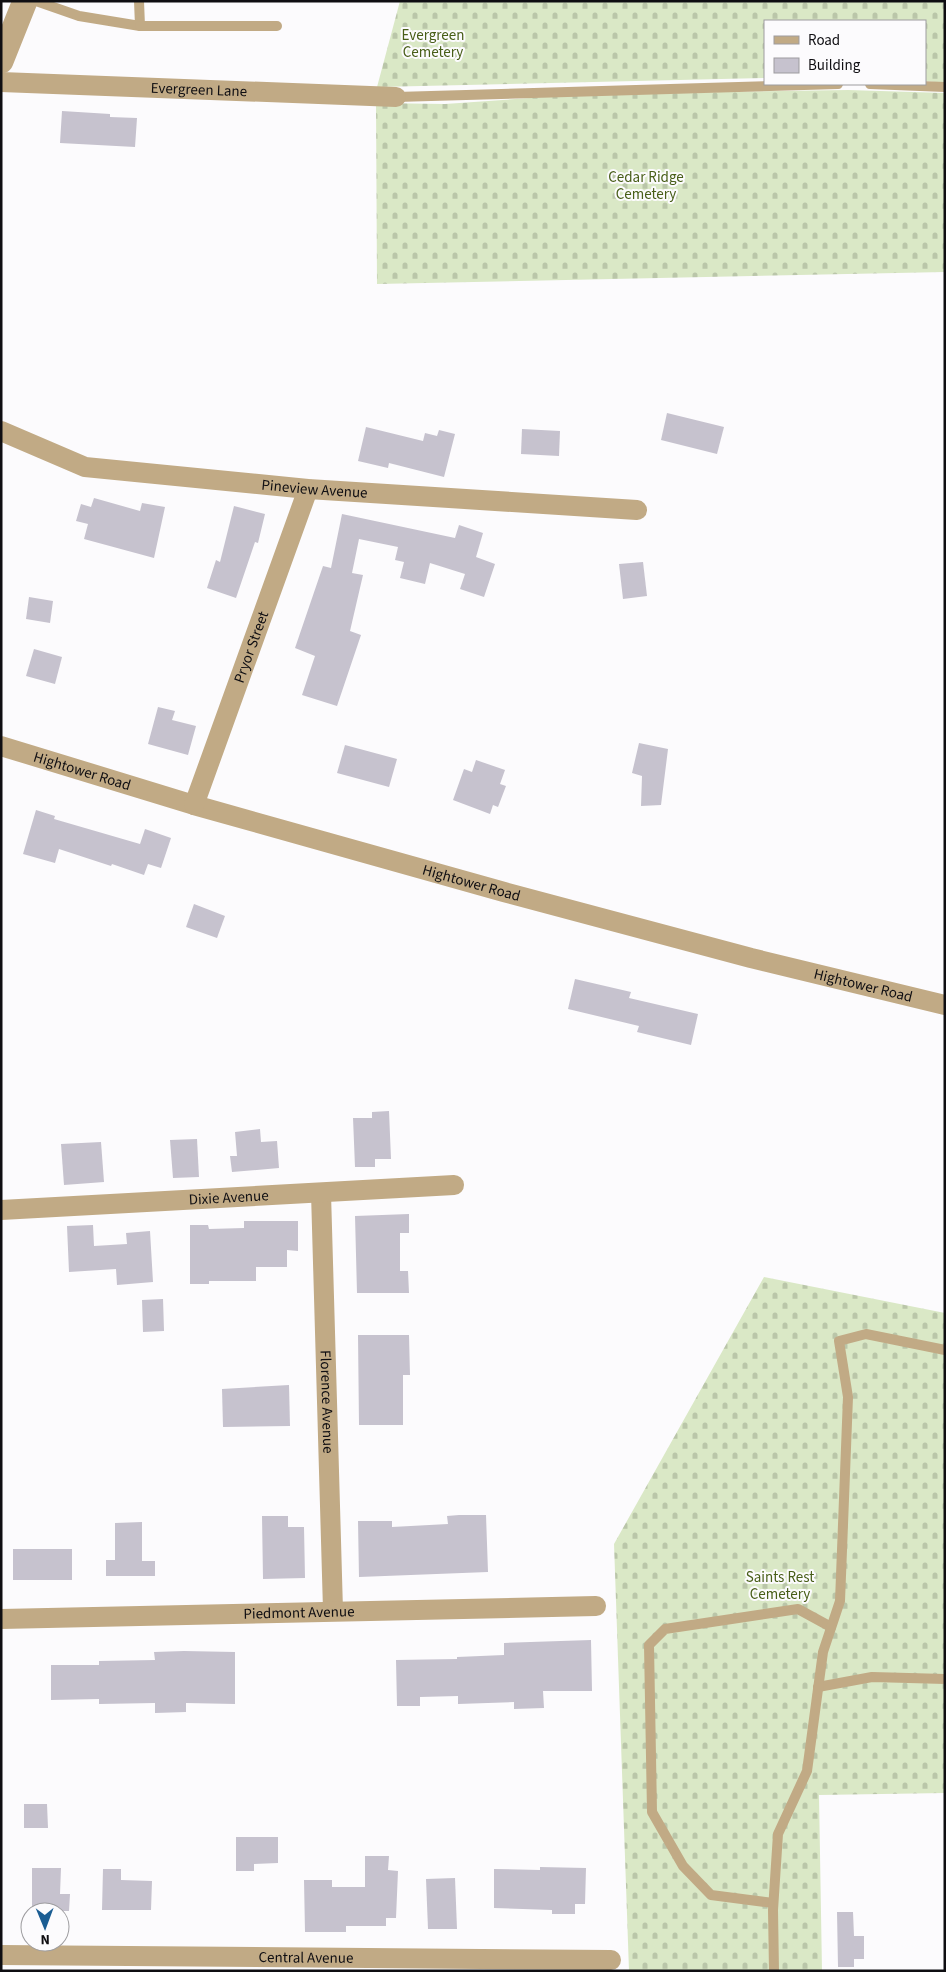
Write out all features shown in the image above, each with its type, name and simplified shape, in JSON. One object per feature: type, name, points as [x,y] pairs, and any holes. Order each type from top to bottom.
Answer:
[{"type":"street","points":[[1,61],[25,1]]},
{"type":"street","name":"Evergreen Lane","points":[[1,82],[396,98]]},
{"type":"street","name":"Pineview Avenue","points":[[1,431],[85,467],[308,489],[637,510]]},
{"type":"street","name":"Pryor Street","points":[[194,805],[308,489]]},
{"type":"street","name":"Hightower Road","points":[[1,746],[194,805],[513,895],[751,958],[945,1005]]},
{"type":"street","name":"Dixie Avenue","points":[[1,1210],[454,1185]]},
{"type":"street","name":"Florence Avenue","points":[[321,1193],[333,1610]]},
{"type":"street","name":"Piedmont Avenue","points":[[1,1619],[333,1610],[596,1606]]},
{"type":"street","name":"Central Avenue","points":[[1,1955],[611,1960]]},
{"type":"lane","points":[[36,1],[79,16],[140,26],[277,26]]},
{"type":"lane","points":[[139,1],[140,26]]},
{"type":"lane","points":[[396,98],[806,85]]},
{"type":"lane","points":[[908,85],[945,86]]},
{"type":"lane","points":[[774,1971],[773,1903],[778,1834],[807,1771],[823,1652],[840,1600],[848,1397],[838,1341],[866,1334],[945,1350]]},
{"type":"lane","points":[[773,1903],[711,1895],[684,1866],[652,1812],[649,1646],[665,1629],[798,1609],[831,1627]]},
{"type":"lane","points":[[818,1687],[872,1677],[945,1679]]},
{"type":"green space","name":"Evergreen Cemetery","points":[[400,1],[945,1],[945,83],[926,81],[926,20],[764,20],[764,78],[377,87]]},
{"type":"green space","name":"Cedar Ridge Cemetery","points":[[848,90],[945,93],[945,272],[377,284],[376,103],[445,104],[586,94]]},
{"type":"green space","name":"Saints Rest Cemetery","points":[[764,1277],[945,1313],[945,1793],[819,1795],[822,1971],[629,1971],[614,1544]]},
{"type":"building","points":[[62,111],[110,114],[110,117],[137,118],[135,147],[60,143]]},
{"type":"building","points":[[667,413],[724,427],[717,454],[661,440]]},
{"type":"building","points":[[366,427],[423,441],[425,433],[437,436],[439,430],[455,434],[444,477],[389,463],[388,468],[358,461]]},
{"type":"building","points":[[522,429],[560,431],[559,456],[521,454]]},
{"type":"building","points":[[94,498],[140,511],[142,503],[165,507],[154,558],[84,539],[88,524],[76,521],[81,504],[91,507]]},
{"type":"building","points":[[234,506],[265,514],[258,543],[255,542],[236,598],[207,588],[216,560],[220,562]]},
{"type":"building","points":[[342,514],[455,538],[459,525],[483,533],[476,557],[495,564],[484,597],[460,589],[465,574],[430,563],[425,584],[400,578],[404,562],[395,560],[398,547],[359,539],[352,573],[363,575],[350,631],[361,635],[337,706],[302,695],[315,656],[295,648],[323,566],[331,568]]},
{"type":"building","points":[[643,562],[647,596],[623,599],[619,564]]},
{"type":"building","points":[[29,597],[53,601],[50,623],[26,619]]},
{"type":"building","points":[[34,649],[62,657],[55,684],[26,676]]},
{"type":"building","points":[[158,707],[175,711],[172,720],[196,726],[188,755],[148,744]]},
{"type":"building","points":[[639,743],[668,749],[661,805],[641,806],[642,776],[632,773]]},
{"type":"building","points":[[345,745],[397,759],[389,787],[337,773]]},
{"type":"building","points":[[476,760],[505,770],[500,784],[506,786],[498,807],[493,805],[490,814],[453,800],[464,769],[472,772]]},
{"type":"building","points":[[36,810],[55,816],[54,819],[140,844],[145,829],[171,838],[161,868],[148,864],[144,875],[59,849],[55,863],[23,854]]},
{"type":"building","points":[[194,904],[225,916],[217,938],[186,927]]},
{"type":"building","points":[[575,979],[631,992],[629,998],[698,1014],[691,1045],[637,1032],[639,1026],[568,1009]]},
{"type":"building","points":[[389,1111],[391,1159],[375,1159],[375,1167],[355,1167],[353,1118],[372,1118],[372,1112]]},
{"type":"building","points":[[260,1129],[261,1142],[277,1141],[279,1168],[232,1172],[230,1156],[237,1156],[235,1132]]},
{"type":"building","points":[[197,1139],[199,1177],[173,1178],[170,1140]]},
{"type":"building","points":[[101,1142],[104,1182],[64,1185],[61,1144]]},
{"type":"building","points":[[409,1214],[409,1233],[400,1233],[400,1271],[408,1271],[409,1293],[357,1293],[355,1216]]},
{"type":"building","points":[[244,1221],[298,1221],[298,1251],[287,1250],[287,1267],[256,1267],[256,1281],[209,1281],[209,1284],[190,1284],[190,1225],[208,1225],[209,1229],[244,1228]]},
{"type":"building","points":[[93,1225],[94,1246],[127,1244],[126,1233],[150,1231],[153,1282],[117,1285],[116,1269],[69,1272],[67,1226]]},
{"type":"building","points":[[163,1299],[164,1331],[143,1332],[142,1300]]},
{"type":"building","points":[[358,1335],[409,1335],[410,1375],[403,1375],[403,1425],[359,1425]]},
{"type":"building","points":[[289,1385],[290,1426],[223,1427],[222,1389]]},
{"type":"building","points":[[486,1515],[488,1572],[359,1577],[358,1521],[392,1521],[392,1527],[448,1524],[447,1516]]},
{"type":"building","points":[[262,1516],[288,1516],[288,1527],[304,1527],[305,1578],[263,1579]]},
{"type":"building","points":[[142,1522],[142,1561],[155,1561],[155,1576],[106,1576],[106,1560],[115,1560],[115,1523]]},
{"type":"building","points":[[13,1549],[72,1549],[72,1580],[13,1580]]},
{"type":"building","points":[[591,1640],[592,1691],[543,1691],[544,1708],[514,1709],[514,1702],[458,1704],[458,1696],[420,1697],[420,1706],[397,1706],[396,1660],[457,1659],[457,1657],[504,1655],[504,1643]]},
{"type":"building","points":[[154,1652],[235,1652],[235,1704],[186,1703],[186,1712],[155,1713],[155,1703],[99,1704],[99,1699],[51,1700],[51,1665],[99,1665],[99,1661],[155,1660]]},
{"type":"building","points":[[24,1804],[47,1804],[48,1828],[24,1828]]},
{"type":"building","points":[[236,1837],[278,1837],[278,1863],[254,1864],[254,1871],[236,1871]]},
{"type":"building","points":[[365,1856],[389,1856],[388,1870],[398,1871],[396,1918],[386,1918],[386,1926],[346,1926],[346,1932],[305,1932],[304,1880],[332,1880],[332,1887],[365,1887]]},
{"type":"building","points":[[540,1867],[586,1868],[585,1904],[575,1904],[575,1914],[552,1914],[552,1910],[494,1908],[494,1869],[540,1870]]},
{"type":"building","points":[[32,1868],[61,1868],[60,1894],[70,1894],[70,1902],[32,1902]]},
{"type":"building","points":[[103,1869],[121,1869],[121,1880],[152,1881],[151,1910],[102,1910]]},
{"type":"building","points":[[455,1878],[457,1929],[428,1929],[426,1879]]},
{"type":"building","points":[[837,1912],[853,1912],[854,1936],[864,1936],[864,1959],[854,1959],[854,1967],[838,1967]]}]
